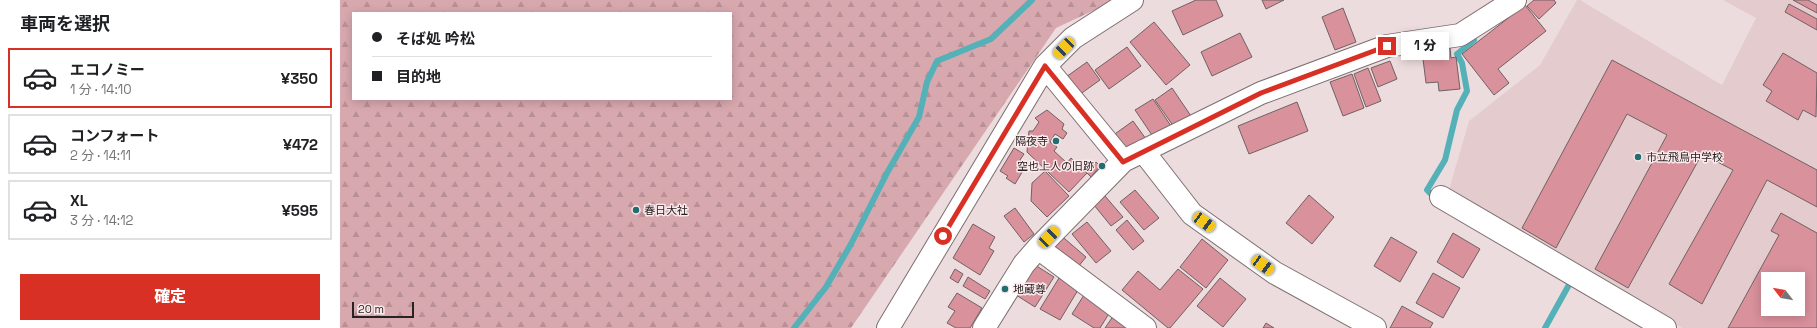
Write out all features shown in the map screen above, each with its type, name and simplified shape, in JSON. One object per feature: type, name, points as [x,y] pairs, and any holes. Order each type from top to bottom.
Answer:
[{"type":"street","points":[[888,328],[1045,66],[1073,38],[1132,0]]},
{"type":"street","points":[[992,325],[1024,264],[1123,162],[1261,93],[1387,46],[1460,35],[1515,0]]},
{"type":"street","points":[[1045,66],[1123,162]]},
{"type":"street","points":[[1144,151],[1192,214],[1275,274],[1375,328]]},
{"type":"street","points":[[1441,197],[1665,328]]},
{"type":"street","points":[[1038,248],[1145,328]]},
{"type":"shaded area","name":"市立飛鳥中学校","points":[[1577,0],[1580,0],[1722,85],[1756,18],[1723,0],[1817,0],[1817,328],[1682,328],[1448,193],[1469,121],[1540,65]]},
{"type":"green space","name":"春日大社","points":[[340,0],[1116,0],[1056,28],[851,328],[340,328]]},
{"type":"building","points":[[1196,0],[1216,0],[1223,16],[1183,35],[1172,11]]},
{"type":"building","points":[[1262,0],[1284,0],[1266,9]]},
{"type":"building","points":[[1534,0],[1554,0],[1556,3],[1539,19],[1527,6]]},
{"type":"building","points":[[1793,0],[1808,0],[1817,5],[1817,13]]},
{"type":"building","points":[[1789,4],[1817,19],[1817,30],[1785,12]]},
{"type":"building","points":[[1525,5],[1546,31],[1498,69],[1509,83],[1494,95],[1462,54]]},
{"type":"building","points":[[1343,8],[1356,42],[1335,50],[1322,17]]},
{"type":"building","points":[[1154,22],[1190,65],[1166,85],[1130,42]]},
{"type":"building","points":[[1240,33],[1252,57],[1212,76],[1201,52]]},
{"type":"building","points":[[1127,47],[1141,66],[1109,89],[1095,70]]},
{"type":"building","points":[[1450,48],[1451,58],[1456,57],[1460,89],[1439,91],[1438,82],[1426,83],[1422,51]]},
{"type":"building","points":[[1783,53],[1817,73],[1816,117],[1803,110],[1798,120],[1766,101],[1772,91],[1763,85]]},
{"type":"building","points":[[1612,60],[1817,170],[1817,207],[1767,180],[1702,304],[1669,284],[1733,170],[1702,154],[1628,288],[1595,269],[1667,135],[1627,114],[1556,248],[1522,228]]},
{"type":"building","points":[[1390,61],[1397,79],[1378,87],[1371,68]]},
{"type":"building","points":[[1087,62],[1100,80],[1079,95],[1066,77]]},
{"type":"building","points":[[1368,68],[1381,101],[1366,107],[1354,74]]},
{"type":"building","points":[[1352,74],[1364,108],[1343,116],[1330,82]]},
{"type":"building","points":[[1172,88],[1191,116],[1174,127],[1155,100]]},
{"type":"building","points":[[1153,99],[1171,126],[1154,138],[1135,110]]},
{"type":"building","points":[[1297,102],[1308,131],[1249,154],[1238,126]]},
{"type":"building","points":[[1047,110],[1064,124],[1062,129],[1067,133],[1063,139],[1055,134],[1050,142],[1057,147],[1054,151],[1067,163],[1071,158],[1087,173],[1069,192],[1027,152],[1029,131],[1033,131],[1039,122],[1035,118]]},
{"type":"building","points":[[1133,121],[1146,139],[1125,154],[1112,136]]},
{"type":"building","points":[[1014,148],[1024,154],[1020,160],[1027,164],[1015,184],[1006,178],[1008,176],[1000,171]]},
{"type":"building","points":[[1096,162],[1100,166],[1091,177],[1086,172]]},
{"type":"building","points":[[1045,171],[1069,196],[1047,217],[1031,201],[1032,183]]},
{"type":"building","points":[[1135,190],[1159,218],[1144,230],[1120,202]]},
{"type":"building","points":[[1309,195],[1334,217],[1312,244],[1286,223]]},
{"type":"building","points":[[1105,196],[1123,217],[1111,226],[1094,205]]},
{"type":"building","points":[[1015,208],[1034,234],[1024,242],[1004,216]]},
{"type":"building","points":[[1781,213],[1817,233],[1817,328],[1728,328],[1779,235],[1771,231]]},
{"type":"building","points":[[1127,220],[1144,241],[1133,250],[1116,230]]},
{"type":"building","points":[[1087,222],[1111,251],[1096,263],[1072,234]]},
{"type":"building","points":[[973,224],[995,237],[989,248],[994,251],[980,275],[953,258]]},
{"type":"building","points":[[1058,233],[1086,257],[1074,272],[1045,248]]},
{"type":"building","points":[[1453,233],[1480,249],[1463,278],[1437,262]]},
{"type":"building","points":[[1391,237],[1417,252],[1400,282],[1374,266]]},
{"type":"building","points":[[1202,239],[1228,260],[1206,288],[1180,267]]},
{"type":"building","points":[[1035,265],[1054,277],[1035,307],[1016,295]]},
{"type":"building","points":[[955,269],[963,274],[958,283],[950,278]]},
{"type":"building","points":[[1178,269],[1203,289],[1170,328],[1168,328],[1122,290],[1138,271],[1160,290]]},
{"type":"building","points":[[1433,273],[1460,288],[1443,318],[1416,303]]},
{"type":"building","points":[[968,277],[990,291],[985,299],[963,286]]},
{"type":"building","points":[[1059,278],[1078,290],[1060,320],[1040,309]]},
{"type":"building","points":[[1220,278],[1246,299],[1223,327],[1197,306]]},
{"type":"building","points":[[957,293],[982,308],[970,328],[956,328],[947,323],[955,311],[948,307]]},
{"type":"building","points":[[1084,295],[1110,312],[1100,328],[1094,328],[1072,314]]},
{"type":"building","points":[[1402,306],[1433,323],[1430,328],[1390,328]]},
{"type":"building","points":[[1116,312],[1133,328],[1105,328]]},
{"type":"building","points":[[1266,323],[1274,328],[1263,328]]},
{"type":"waterway","points":[[794,328],[826,287],[851,244],[887,173],[919,117],[927,82],[937,61],[991,39],[1032,0]]},
{"type":"waterway","points":[[1436,199],[1427,190],[1445,160],[1457,110],[1467,91],[1462,63],[1457,54],[1474,40]]},
{"type":"waterway","points":[[1545,328],[1570,283],[1565,280]]},
{"type":"place","name":"隔夜寺","points":[[1056,141]]},
{"type":"place","name":"市立飛鳥中学校","points":[[1638,157]]},
{"type":"place","name":"空也上人の旧跡","points":[[1102,166]]},
{"type":"place","name":"春日大社","points":[[636,210]]},
{"type":"place","name":"地蔵尊","points":[[1005,289]]},
{"type":"route","points":[[943,236],[1045,66],[1123,162],[1261,93],[1387,46]]}]
